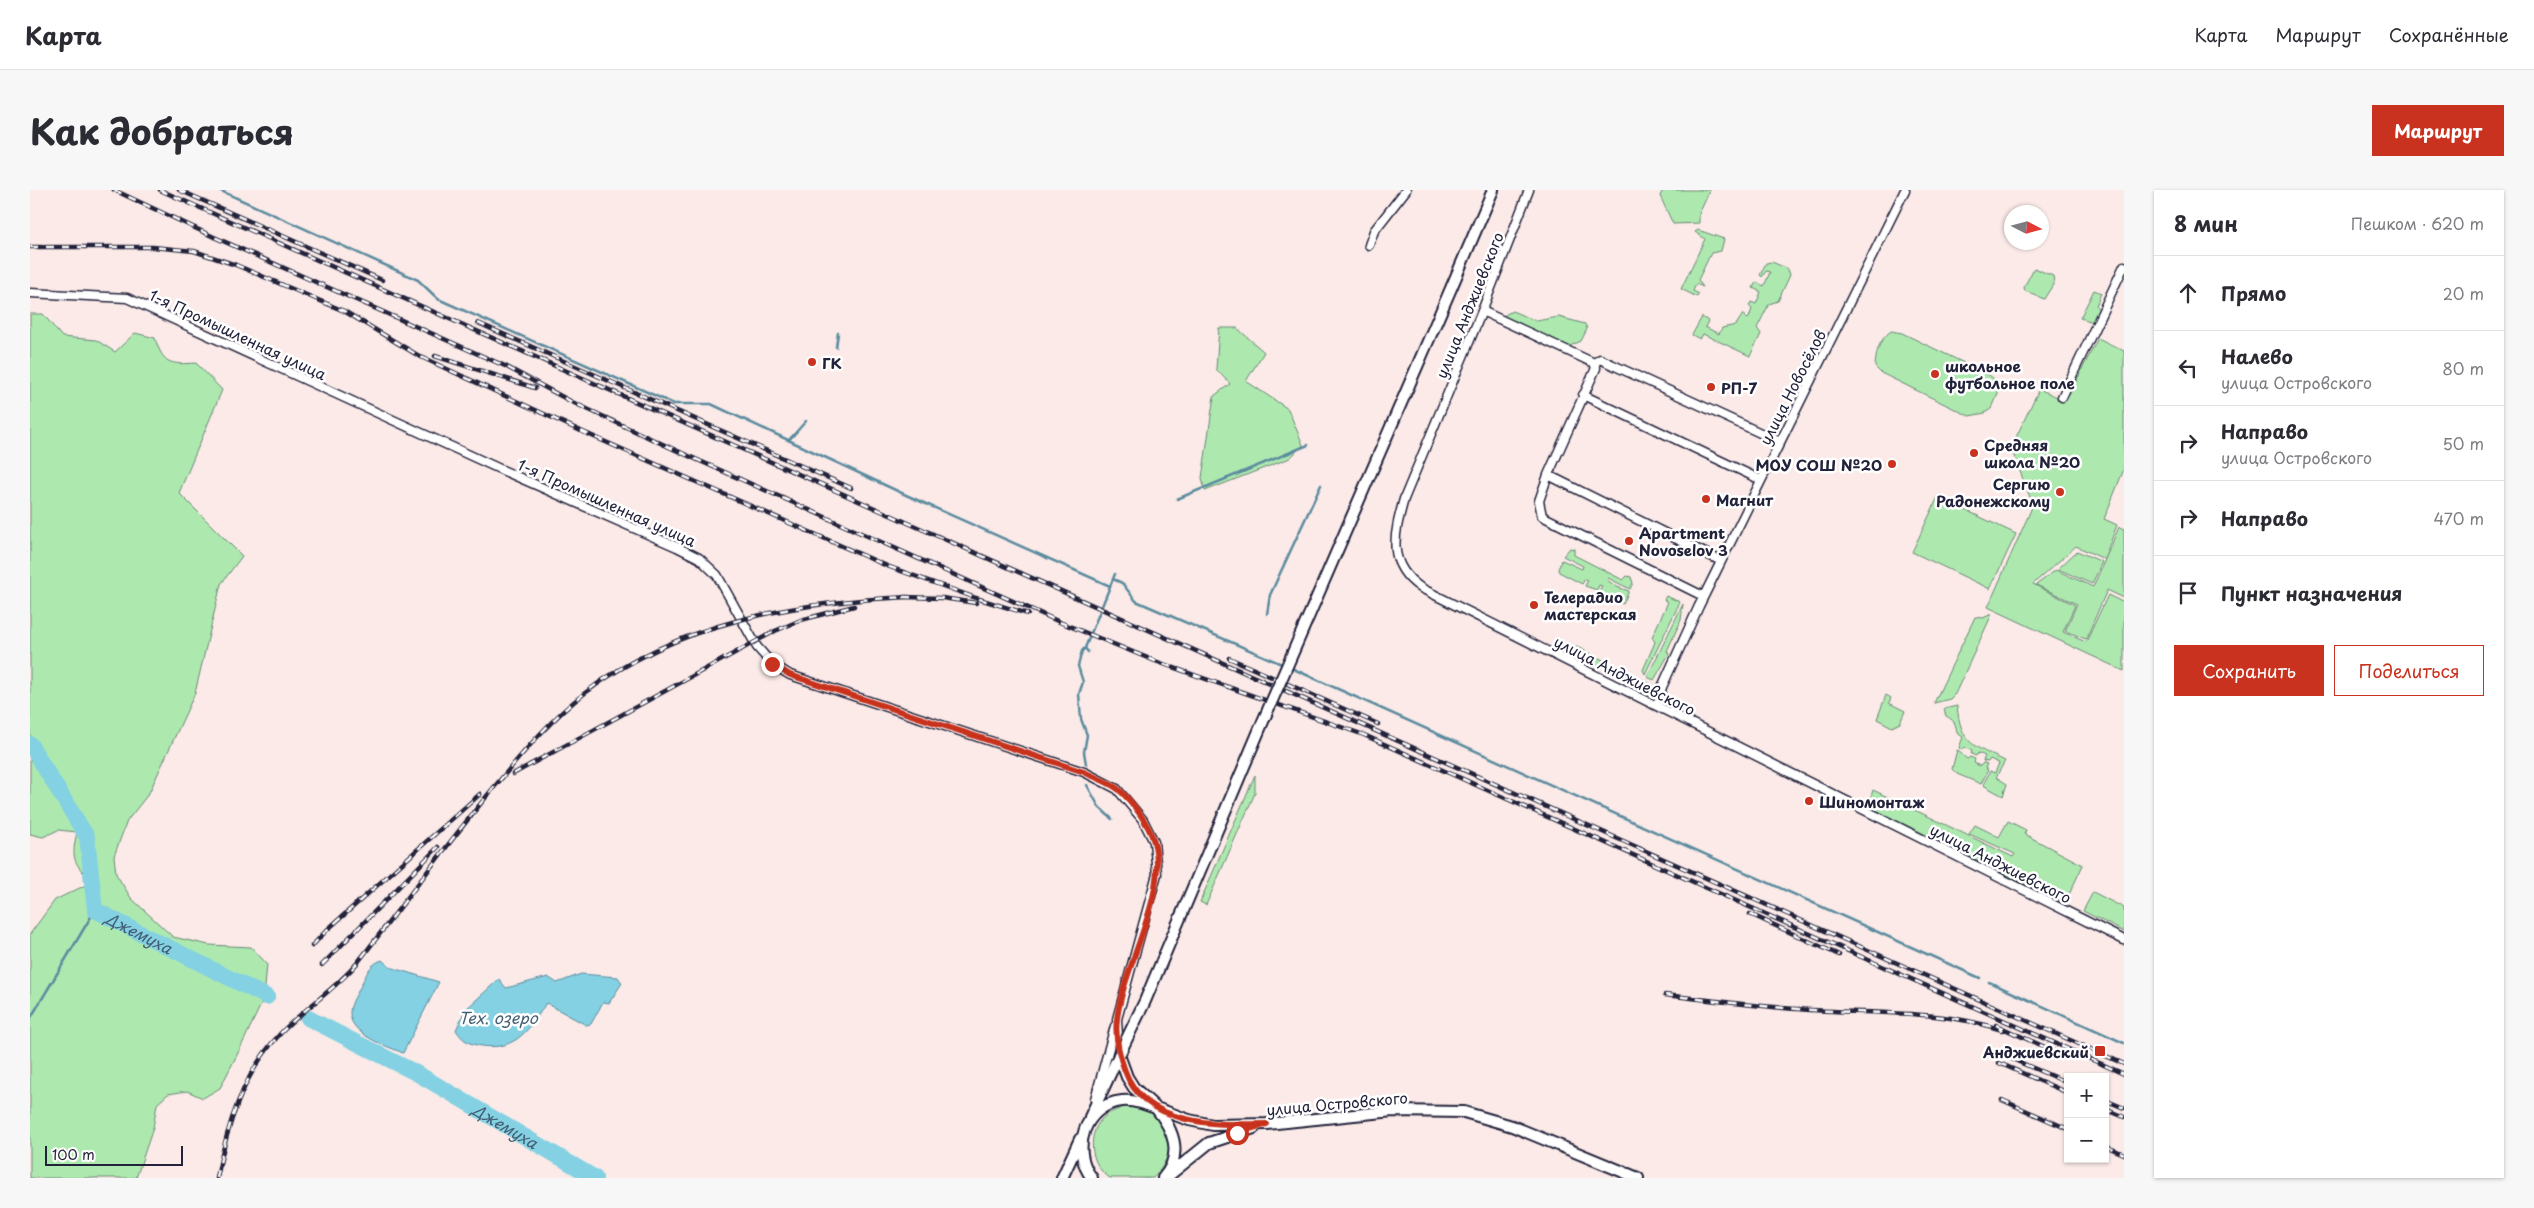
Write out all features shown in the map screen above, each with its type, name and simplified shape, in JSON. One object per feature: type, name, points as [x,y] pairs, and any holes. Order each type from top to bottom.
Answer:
[{"type":"street","points":[[1369,245],[1374,231],[1406,190]]},
{"type":"street","points":[[1062,1178],[1145,1001],[1264,718],[1494,190]]},
{"type":"street","name":"улица Анджиевского","points":[[1529,190],[1482,311],[1404,499],[1398,523],[1395,549],[1401,569],[1409,579],[1422,588],[2124,940]]},
{"type":"street","name":"улица Новосёлов","points":[[1657,706],[1662,687],[1721,560],[1793,420],[1905,190]]},
{"type":"street","points":[[2062,396],[2124,266]]},
{"type":"street","name":"1-я Промышленная улица","points":[[30,293],[127,298],[476,458],[668,543],[699,558],[717,575],[757,647],[772,664],[790,675],[1084,772],[1118,789],[1143,820],[1154,842],[1157,874],[1117,1019],[1119,1054]]},
{"type":"street","points":[[1482,311],[1594,363],[1596,368],[1548,476],[1539,501],[1542,516],[1704,596]]},
{"type":"street","points":[[1594,363],[1600,359],[1780,442]]},
{"type":"street","points":[[1583,395],[1761,480]]},
{"type":"street","points":[[1548,476],[1721,560]]},
{"type":"street","points":[[1092,1178],[1081,1155],[1086,1125],[1117,1019]]},
{"type":"street","name":"улица Островского","points":[[1119,1054],[1127,1077],[1134,1088],[1156,1108],[1189,1120],[1213,1125],[1267,1124],[1394,1111],[1464,1112],[1512,1126],[1638,1178]]},
{"type":"street","points":[[1086,1125],[1103,1108],[1120,1101],[1138,1102],[1156,1108],[1168,1123],[1174,1140],[1174,1158],[1164,1178]]},
{"type":"street","points":[[1164,1178],[1209,1143],[1267,1124]]},
{"type":"green space","points":[[1663,190],[1710,190],[1699,214],[1699,223],[1673,224],[1660,196]]},
{"type":"green space","points":[[1698,230],[1724,239],[1721,251],[1711,253],[1698,280],[1703,287],[1696,284],[1693,291],[1699,294],[1697,297],[1681,289],[1705,239],[1695,232]]},
{"type":"green space","points":[[1772,262],[1788,269],[1790,275],[1778,301],[1769,304],[1757,328],[1761,334],[1750,356],[1703,334],[1700,339],[1692,335],[1702,317],[1708,321],[1705,327],[1719,334],[1722,328],[1736,325],[1743,314],[1746,319],[1749,318],[1752,309],[1749,306],[1751,302],[1756,304],[1761,292],[1753,288],[1756,282],[1764,286],[1770,272],[1766,271],[1762,277],[1760,275],[1766,263]]},
{"type":"green space","points":[[2034,268],[2053,276],[2054,283],[2044,299],[2025,291],[2024,287]]},
{"type":"green space","points":[[2094,290],[2101,293],[2096,306],[2100,310],[2094,322],[2080,318]]},
{"type":"green space","points":[[1512,311],[1536,321],[1559,317],[1585,324],[1587,329],[1581,341],[1568,347],[1503,316]]},
{"type":"green space","points":[[30,314],[43,314],[62,337],[96,340],[115,352],[135,333],[155,338],[165,358],[180,364],[196,363],[222,390],[179,493],[242,556],[221,584],[195,693],[149,793],[127,821],[114,856],[116,874],[131,898],[173,937],[209,945],[251,947],[267,964],[264,998],[220,1088],[203,1098],[187,1091],[168,1094],[157,1104],[153,1128],[136,1178],[30,1178],[30,934],[55,900],[92,882],[75,860],[74,848],[77,832],[58,830],[43,837],[30,834]]},
{"type":"green space","points":[[1219,328],[1237,328],[1264,352],[1246,381],[1288,409],[1303,445],[1290,458],[1205,491],[1202,478],[1214,396],[1230,384],[1216,369]]},
{"type":"green space","name":"школьное футбольное поле","points":[[1891,331],[1902,333],[1989,375],[1999,383],[1998,394],[1992,408],[1985,413],[1969,416],[1881,373],[1875,367],[1877,351],[1881,342]]},
{"type":"green space","points":[[2098,338],[2124,351],[2124,469],[2104,519],[2117,525],[2104,559],[2076,546],[2033,584],[2075,605],[2063,632],[2086,642],[2108,595],[2124,603],[2124,671],[1988,607],[2033,505],[2011,448],[2039,389],[2066,401]]},
{"type":"green space","points":[[1938,497],[2016,534],[1990,589],[1912,552]]},
{"type":"green space","points":[[2119,527],[2124,529],[2124,598],[2107,590],[2086,639],[2065,631],[2077,604],[2036,585],[2056,570],[2093,587]]},
{"type":"green space","points":[[1570,548],[1574,549],[1574,555],[1623,580],[1627,576],[1631,577],[1633,583],[1630,589],[1608,578],[1607,580],[1617,587],[1629,591],[1623,604],[1601,594],[1599,591],[1602,586],[1599,585],[1597,590],[1585,586],[1588,580],[1585,579],[1582,584],[1559,572],[1558,569],[1562,560],[1582,569],[1583,566],[1563,556]]},
{"type":"green space","points":[[2077,551],[2102,562],[2092,584],[2058,569]]},
{"type":"green space","points":[[1666,596],[1680,602],[1645,674],[1643,670],[1655,642],[1652,637],[1668,602],[1664,600]]},
{"type":"green space","points":[[1683,604],[1681,620],[1667,651],[1669,654],[1654,680],[1647,677]]},
{"type":"green space","points":[[1992,614],[1955,694],[1950,699],[1934,703],[1975,617],[1983,618]]},
{"type":"green space","points":[[1577,647],[1605,661],[1602,667],[1566,650]]},
{"type":"green space","points":[[1633,675],[1657,687],[1654,693],[1646,696],[1631,690],[1632,683],[1629,681]]},
{"type":"green space","points":[[1886,695],[1891,698],[1889,703],[1905,711],[1900,723],[1892,727],[1877,719]]},
{"type":"green space","points":[[1957,706],[1962,729],[1970,742],[2005,761],[1996,777],[2007,784],[2003,796],[1983,785],[1990,771],[1995,773],[1999,763],[1990,759],[1988,762],[1983,761],[1985,756],[1978,753],[1976,756],[1971,754],[1972,751],[1964,747],[1962,750],[1959,748],[1963,737],[1957,733],[1954,723],[1946,716],[1944,709]]},
{"type":"green space","points":[[1957,750],[1967,759],[1970,757],[1975,759],[1974,763],[1980,766],[1983,763],[1987,764],[1985,768],[1988,770],[1981,784],[1957,774],[1952,769]]},
{"type":"green space","points":[[1255,775],[1255,793],[1206,905],[1200,902]]},
{"type":"green space","points":[[1873,790],[2013,857],[2015,854],[1969,834],[1975,825],[1999,837],[2008,821],[2026,830],[2024,834],[2083,865],[2065,903],[1875,811],[1868,806]]},
{"type":"green space","points":[[2093,892],[2124,908],[2124,932],[2083,911]]},
{"type":"green space","points":[[1127,1106],[1153,1114],[1162,1122],[1167,1132],[1169,1143],[1168,1155],[1162,1167],[1153,1178],[1110,1178],[1103,1172],[1094,1157],[1093,1139],[1099,1123],[1108,1114]]},
{"type":"water","name":"Тех. озеро","points":[[382,960],[390,967],[439,982],[403,1053],[379,1043],[362,1033],[351,1020],[351,1005],[369,969]]},
{"type":"water","name":"Тех. озеро","points":[[581,974],[618,977],[622,983],[609,1003],[603,1002],[591,1024],[586,1025],[546,1003],[521,1036],[504,1045],[494,1047],[473,1044],[461,1037],[456,1030],[465,1010],[499,979],[506,988],[548,977],[557,983]]},
{"type":"waterway","points":[[219,190],[418,280],[438,299],[674,404],[711,404],[906,495],[1110,586]]},
{"type":"waterway","points":[[836,347],[838,333]]},
{"type":"waterway","points":[[789,440],[806,421]]},
{"type":"waterway","points":[[1177,499],[1308,445]]},
{"type":"waterway","points":[[1267,614],[1270,595],[1321,485]]},
{"type":"waterway","points":[[1088,652],[1085,648],[1115,574]]},
{"type":"waterway","points":[[1113,579],[1122,583],[1136,601],[1284,665]]},
{"type":"waterway","points":[[1085,648],[1082,651],[1078,666],[1083,682],[1079,694],[1081,719],[1087,735],[1084,752],[1086,764]]},
{"type":"waterway","points":[[1289,667],[1980,978]]},
{"type":"waterway","name":"Джемуха","points":[[30,744],[87,837],[95,910],[267,997]]},
{"type":"waterway","points":[[1087,785],[1099,807],[1112,819]]},
{"type":"waterway","points":[[30,1019],[95,910]]},
{"type":"waterway","points":[[1989,982],[2124,1043]]},
{"type":"waterway","name":"Джемуха","points":[[308,1018],[418,1074],[595,1178]]},
{"type":"railway","points":[[114,190],[214,237],[505,366],[572,402],[682,453],[1062,623],[1155,661],[1364,735],[2124,1074]]},
{"type":"railway","points":[[160,190],[2124,1064]]},
{"type":"railway","points":[[179,190],[382,280]]},
{"type":"railway","points":[[30,247],[153,247],[194,251],[236,265],[344,311],[419,356],[583,432],[887,566],[976,598],[1028,614]]},
{"type":"railway","points":[[478,323],[851,488]]},
{"type":"railway","points":[[435,356],[535,388]]},
{"type":"railway","points":[[903,597],[942,598],[976,603]]},
{"type":"railway","points":[[217,1178],[226,1139],[238,1101],[246,1083],[267,1049],[289,1025],[358,962],[482,801],[540,734],[573,702],[621,669],[658,649],[698,633],[739,620],[823,604],[908,597]]},
{"type":"railway","points":[[513,774],[775,631],[801,620],[854,606]]},
{"type":"railway","points":[[1229,658],[1378,724]]},
{"type":"railway","points":[[312,946],[327,930],[480,794]]},
{"type":"railway","points":[[322,965],[438,847]]},
{"type":"railway","points":[[1750,914],[1839,955]]},
{"type":"railway","points":[[1665,995],[1781,1008],[1926,1015],[1952,1018],[2002,1030]]},
{"type":"railway","points":[[1996,1025],[2060,1054]]},
{"type":"railway","points":[[2010,1058],[2064,1081]]},
{"type":"railway","points":[[1999,1063],[2064,1091]]},
{"type":"railway","points":[[2002,1100],[2064,1127]]},
{"type":"railway","points":[[2109,1102],[2124,1108]]},
{"type":"railway","points":[[2109,1111],[2124,1117]]},
{"type":"railway","points":[[2109,1148],[2124,1154]]},
{"type":"place","name":"ГК","points":[[812,362]]},
{"type":"place","name":"школьное футбольное поле","points":[[1935,374]]},
{"type":"place","name":"РП-7","points":[[1711,387]]},
{"type":"place","name":"Средняя школа №20","points":[[1974,453]]},
{"type":"place","name":"МОУ СОШ №20","points":[[1892,464]]},
{"type":"place","name":"Сергию Радонежскому","points":[[2060,492]]},
{"type":"place","name":"Магнит","points":[[1706,499]]},
{"type":"place","name":"Apartment Novoselov 3","points":[[1629,541]]},
{"type":"place","name":"Телерадио мастерская","points":[[1534,605]]},
{"type":"place","name":"Шиномонтаж","points":[[1809,801]]},
{"type":"place","name":"Анджиевский","points":[[2100,1051]]},
{"type":"route","points":[[772,664],[790,675],[820,686],[1084,772],[1118,789],[1143,820],[1154,842],[1157,874],[1148,913],[1117,1019],[1119,1054],[1127,1077],[1134,1088],[1156,1108],[1189,1120],[1213,1125],[1267,1124],[1237,1133]]}]
